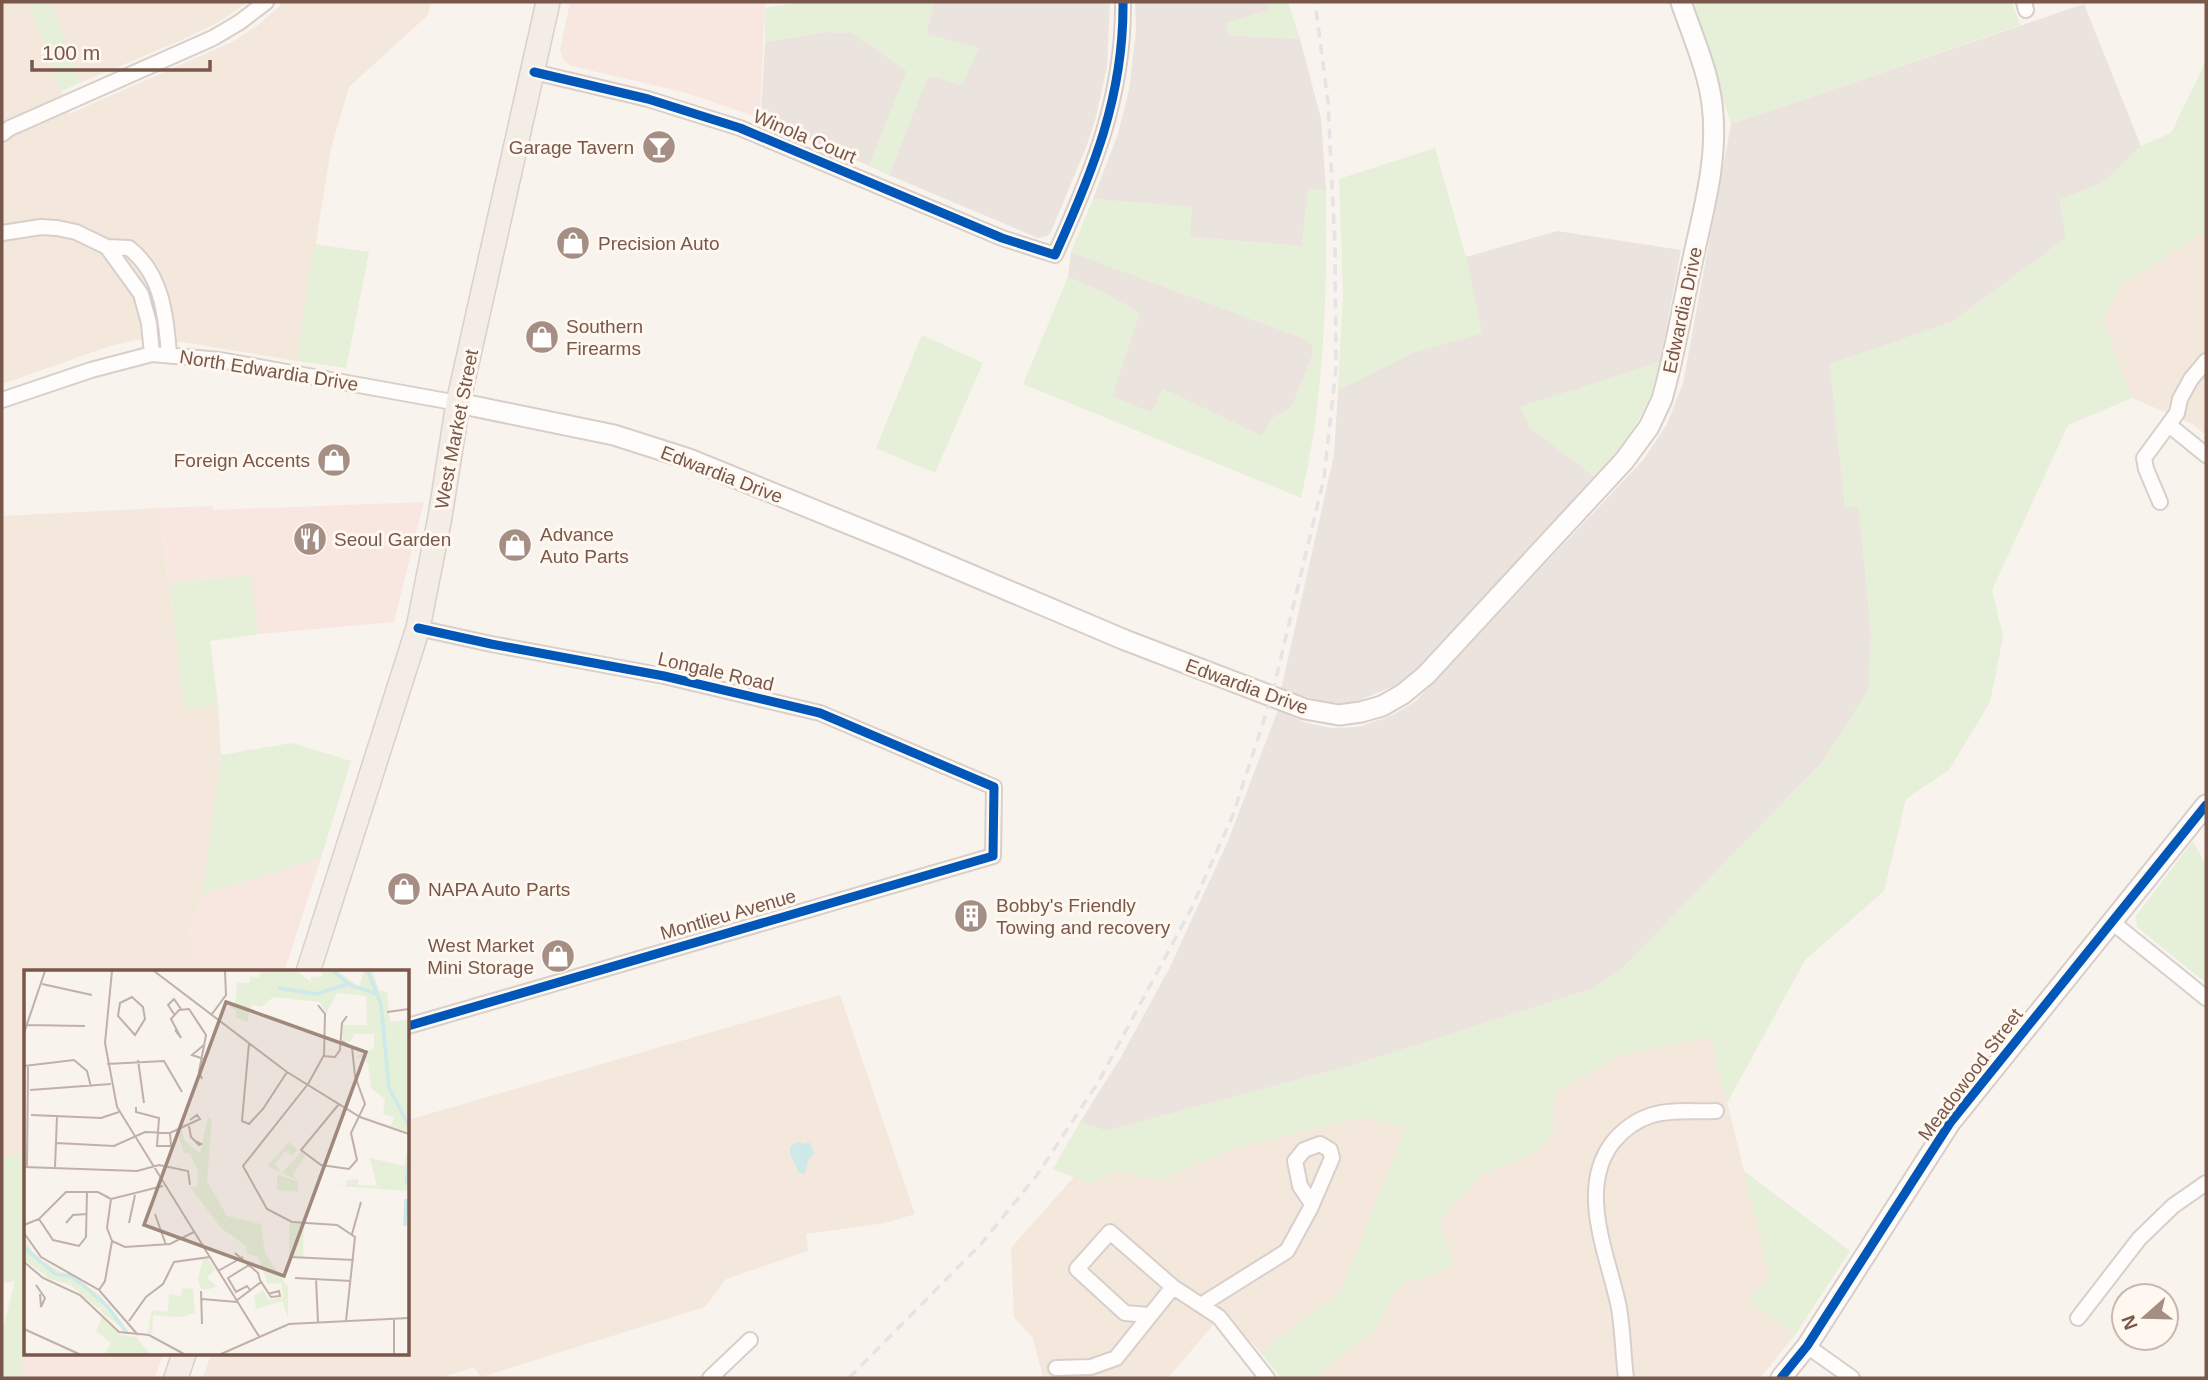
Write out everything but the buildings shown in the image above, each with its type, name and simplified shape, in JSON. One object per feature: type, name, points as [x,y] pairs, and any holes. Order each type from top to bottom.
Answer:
[{"type":"main road","name":"West Market Street","points":[[309,970],[418,628],[440,517],[458,403],[548,2]]},
{"type":"main road","name":"Edwardia Drive","points":[[458,403],[614,435],[689,459],[1125,640],[1305,709],[1339,715],[1382,706],[1426,675],[1623,461],[1649,427],[1662,399],[1703,215],[1714,131],[1712,103],[1681,2]]},
{"type":"main road","name":"Meadowood Street","points":[[1781,1378],[1807,1346],[1950,1123],[2206,804]]},
{"type":"main road","points":[[176,1378],[183,1356]]},
{"type":"street","points":[[2,134],[10,128],[213,38],[267,2]]},
{"type":"street","name":"Winola Court","points":[[534,72],[648,99],[740,128],[1013,242],[1055,255],[1098,154],[1113,102],[1123,29],[1123,2]]},
{"type":"street","points":[[2,233],[41,227],[57,228],[76,232],[107,247],[129,248],[146,265],[160,292],[169,354]]},
{"type":"street","points":[[107,247],[141,294],[149,323],[152,354]]},
{"type":"street","name":"North Edwardia Drive","points":[[2,400],[91,370],[152,354],[169,354],[220,360],[458,403]]},
{"type":"street","points":[[2160,502],[2144,458],[2169,425],[2191,380],[2206,361]]},
{"type":"street","points":[[2169,425],[2206,455]]},
{"type":"street","name":"Longale Road","points":[[418,628],[664,676],[820,713],[994,787]]},
{"type":"street","name":"Montlieu Avenue","points":[[410,1025],[993,856],[994,787]]},
{"type":"street","points":[[2112,922],[2206,998]]},
{"type":"street","points":[[1626,1378],[1619,1311],[1596,1209],[1597,1174],[1605,1152],[1620,1133],[1642,1119],[1665,1112],[1716,1111]]},
{"type":"street","points":[[2078,1318],[2139,1239],[2173,1206],[2206,1183]]},
{"type":"street","points":[[1201,1305],[1287,1251],[1312,1204]]},
{"type":"street","points":[[1149,1315],[1125,1313],[1077,1269],[1110,1232],[1173,1287],[1219,1317],[1267,1378]]},
{"type":"street","points":[[1056,1368],[1091,1367],[1116,1358],[1173,1287]]},
{"type":"street","points":[[709,1378],[750,1340]]},
{"type":"street","points":[[1807,1346],[1852,1378]]},
{"type":"shaded area","points":[[2,2],[29,2],[69,114],[232,42],[258,25],[284,2],[431,2],[428,15],[349,87],[331,148],[297,361],[183,342],[136,340],[110,346],[2,384]]},
{"type":"shaded area","points":[[51,2],[248,2],[219,22],[186,38],[80,83]]},
{"type":"shaded area","points":[[570,2],[765,2],[760,118],[686,93],[572,66],[565,62],[560,50]]},
{"type":"shaded area","points":[[934,2],[1110,2],[1107,66],[1096,117],[1050,234],[1044,237],[1038,238],[889,175],[926,80],[978,48],[926,34]]},
{"type":"shaded area","points":[[1135,2],[1266,2],[1269,10],[1227,23],[1227,35],[1300,39],[1321,119],[1326,190],[1308,189],[1302,246],[1190,237],[1191,207],[1093,199],[1118,134],[1129,90],[1136,31]]},
{"type":"shaded area","points":[[2084,4],[2141,146],[2104,182],[2060,200],[2066,238],[1952,322],[1830,364],[1845,507],[1859,506],[1871,633],[1869,689],[1824,760],[1621,970],[1592,989],[1357,1064],[1106,1131],[1080,1122],[1121,1057],[1169,969],[1228,841],[1278,710],[1306,723],[1331,728],[1358,727],[1393,715],[1416,701],[1644,459],[1667,424],[1683,383],[1731,124]]},
{"type":"shaded area","points":[[827,32],[852,33],[907,71],[869,166],[761,118],[765,42]]},
{"type":"shaded area","points":[[1557,231],[1681,250],[1660,362],[1521,407],[1530,428],[1596,478],[1416,670],[1394,686],[1350,704],[1326,702],[1281,690],[1334,455],[1338,390],[1412,353],[1481,333],[1466,257]]},
{"type":"shaded area","points":[[2206,231],[2206,435],[2193,424],[2132,398],[2102,319],[2121,285]]},
{"type":"shaded area","points":[[1071,252],[1312,344],[1313,354],[1292,407],[1273,418],[1262,436],[1163,389],[1152,413],[1111,396],[1139,314],[1109,295],[1068,277]]},
{"type":"shaded area","points":[[424,502],[394,622],[259,634],[250,575],[169,583],[159,508],[213,506],[213,510]]},
{"type":"shaded area","points":[[159,508],[185,709],[218,704],[221,755],[203,894],[188,932],[201,970],[24,970],[24,1152],[2,1160],[2,516]]},
{"type":"shaded area","points":[[321,858],[285,970],[201,970],[188,932],[203,894]]},
{"type":"shaded area","points":[[840,995],[915,1214],[885,1223],[806,1234],[808,1251],[726,1279],[705,1307],[481,1377],[474,1367],[439,1378],[203,1378],[210,1356],[410,1356],[410,1119]]},
{"type":"shaded area","points":[[1711,1037],[1770,1276],[1749,1301],[1795,1335],[1760,1378],[1313,1378],[1375,1330],[1400,1284],[1454,1267],[1438,1221],[1482,1174],[1537,1152],[1552,1135],[1555,1092],[1621,1055]]},
{"type":"shaded area","points":[[1363,1117],[1405,1128],[1341,1291],[1260,1352],[1224,1312],[1168,1378],[1043,1378],[1033,1338],[1014,1317],[1011,1248],[1074,1177],[1091,1184],[1116,1170],[1158,1181],[1236,1147]]},
{"type":"shaded area","points":[[25,1356],[162,1356],[155,1378],[20,1378]]},
{"type":"green space","points":[[29,2],[51,2],[80,83],[61,91]]},
{"type":"green space","points":[[800,2],[934,2],[926,34],[979,48],[962,86],[932,76],[926,80],[889,175],[869,166],[907,71],[852,33],[827,32],[765,42],[765,8]]},
{"type":"green space","points":[[1266,2],[1288,2],[1300,39],[1227,35],[1227,23],[1269,10]]},
{"type":"green space","points":[[1692,2],[2012,2],[2020,25],[1731,124]]},
{"type":"green space","points":[[2206,61],[2206,231],[2121,285],[2102,319],[2132,398],[2068,425],[1992,590],[2003,637],[1990,702],[1949,770],[1906,799],[1884,891],[1805,960],[1727,1103],[1711,1037],[1621,1055],[1555,1092],[1552,1135],[1537,1152],[1482,1174],[1439,1221],[1454,1267],[1400,1284],[1375,1330],[1313,1378],[1281,1378],[1260,1352],[1341,1291],[1405,1128],[1363,1117],[1236,1147],[1158,1181],[1116,1170],[1091,1184],[1053,1169],[1080,1122],[1106,1131],[1357,1064],[1592,989],[1621,970],[1824,760],[1869,689],[1871,633],[1859,506],[1845,507],[1830,364],[1952,322],[2065,238],[2060,200],[2104,182],[2141,146],[2171,133]]},
{"type":"green space","points":[[1435,148],[1466,257],[1482,333],[1412,353],[1338,390],[1343,292],[1339,179]]},
{"type":"green space","points":[[1308,189],[1326,190],[1326,268],[1320,384],[1301,498],[1023,384],[1068,277],[1109,295],[1140,313],[1112,396],[1152,413],[1163,389],[1262,436],[1273,418],[1292,407],[1313,355],[1312,344],[1071,252],[1093,199],[1192,207],[1190,237],[1302,246]]},
{"type":"green space","points":[[314,244],[369,252],[346,368],[297,361]]},
{"type":"green space","points":[[922,335],[983,363],[935,473],[876,448]]},
{"type":"green space","points":[[1660,362],[1644,410],[1618,451],[1596,478],[1530,428],[1520,407]]},
{"type":"green space","points":[[251,575],[259,634],[210,641],[218,704],[185,710],[169,583]]},
{"type":"green space","points":[[292,743],[351,761],[321,858],[203,894],[221,755]]},
{"type":"green space","points":[[2193,841],[2206,865],[2206,983],[2137,927],[2136,916]]},
{"type":"green space","points":[[24,1152],[25,1356],[20,1378],[2,1378],[2,1332],[15,1281],[2,1283],[2,1160]]},
{"type":"green space","points":[[1744,1171],[1850,1251],[1795,1335],[1749,1301],[1770,1276]]},
{"type":"water","points":[[797,1142],[809,1142],[815,1153],[808,1160],[805,1174],[798,1172],[790,1153],[790,1147]]},
{"type":"railway","points":[[849,1378],[981,1244],[1037,1175],[1099,1081],[1191,909],[1233,815],[1272,695],[1324,478],[1336,368],[1335,246],[1328,102],[1315,2]]},
{"type":"cycle path","points":[[534,72],[648,99],[740,128],[1002,238],[1055,255],[1082,193],[1104,132],[1118,69],[1123,2]]},
{"type":"cycle path","points":[[410,1025],[993,856],[994,787],[820,713],[664,676],[418,628]]},
{"type":"cycle path","points":[[1781,1378],[1807,1346],[1950,1123],[2206,805]]},
{"type":"place","name":"Garage Tavern","points":[[659,147]]},
{"type":"place","name":"Precision Auto","points":[[573,243]]},
{"type":"place","name":"Southern Firearms","points":[[542,337]]},
{"type":"place","name":"Foreign Accents","points":[[334,460]]},
{"type":"place","name":"Seoul Garden","points":[[310,539]]},
{"type":"place","name":"Advance Auto Parts","points":[[515,545]]},
{"type":"place","name":"NAPA Auto Parts","points":[[404,889]]},
{"type":"place","name":"Bobby's Friendly Towing and recovery","points":[[971,916]]},
{"type":"place","name":"West Market Mini Storage","points":[[558,956]]}]
